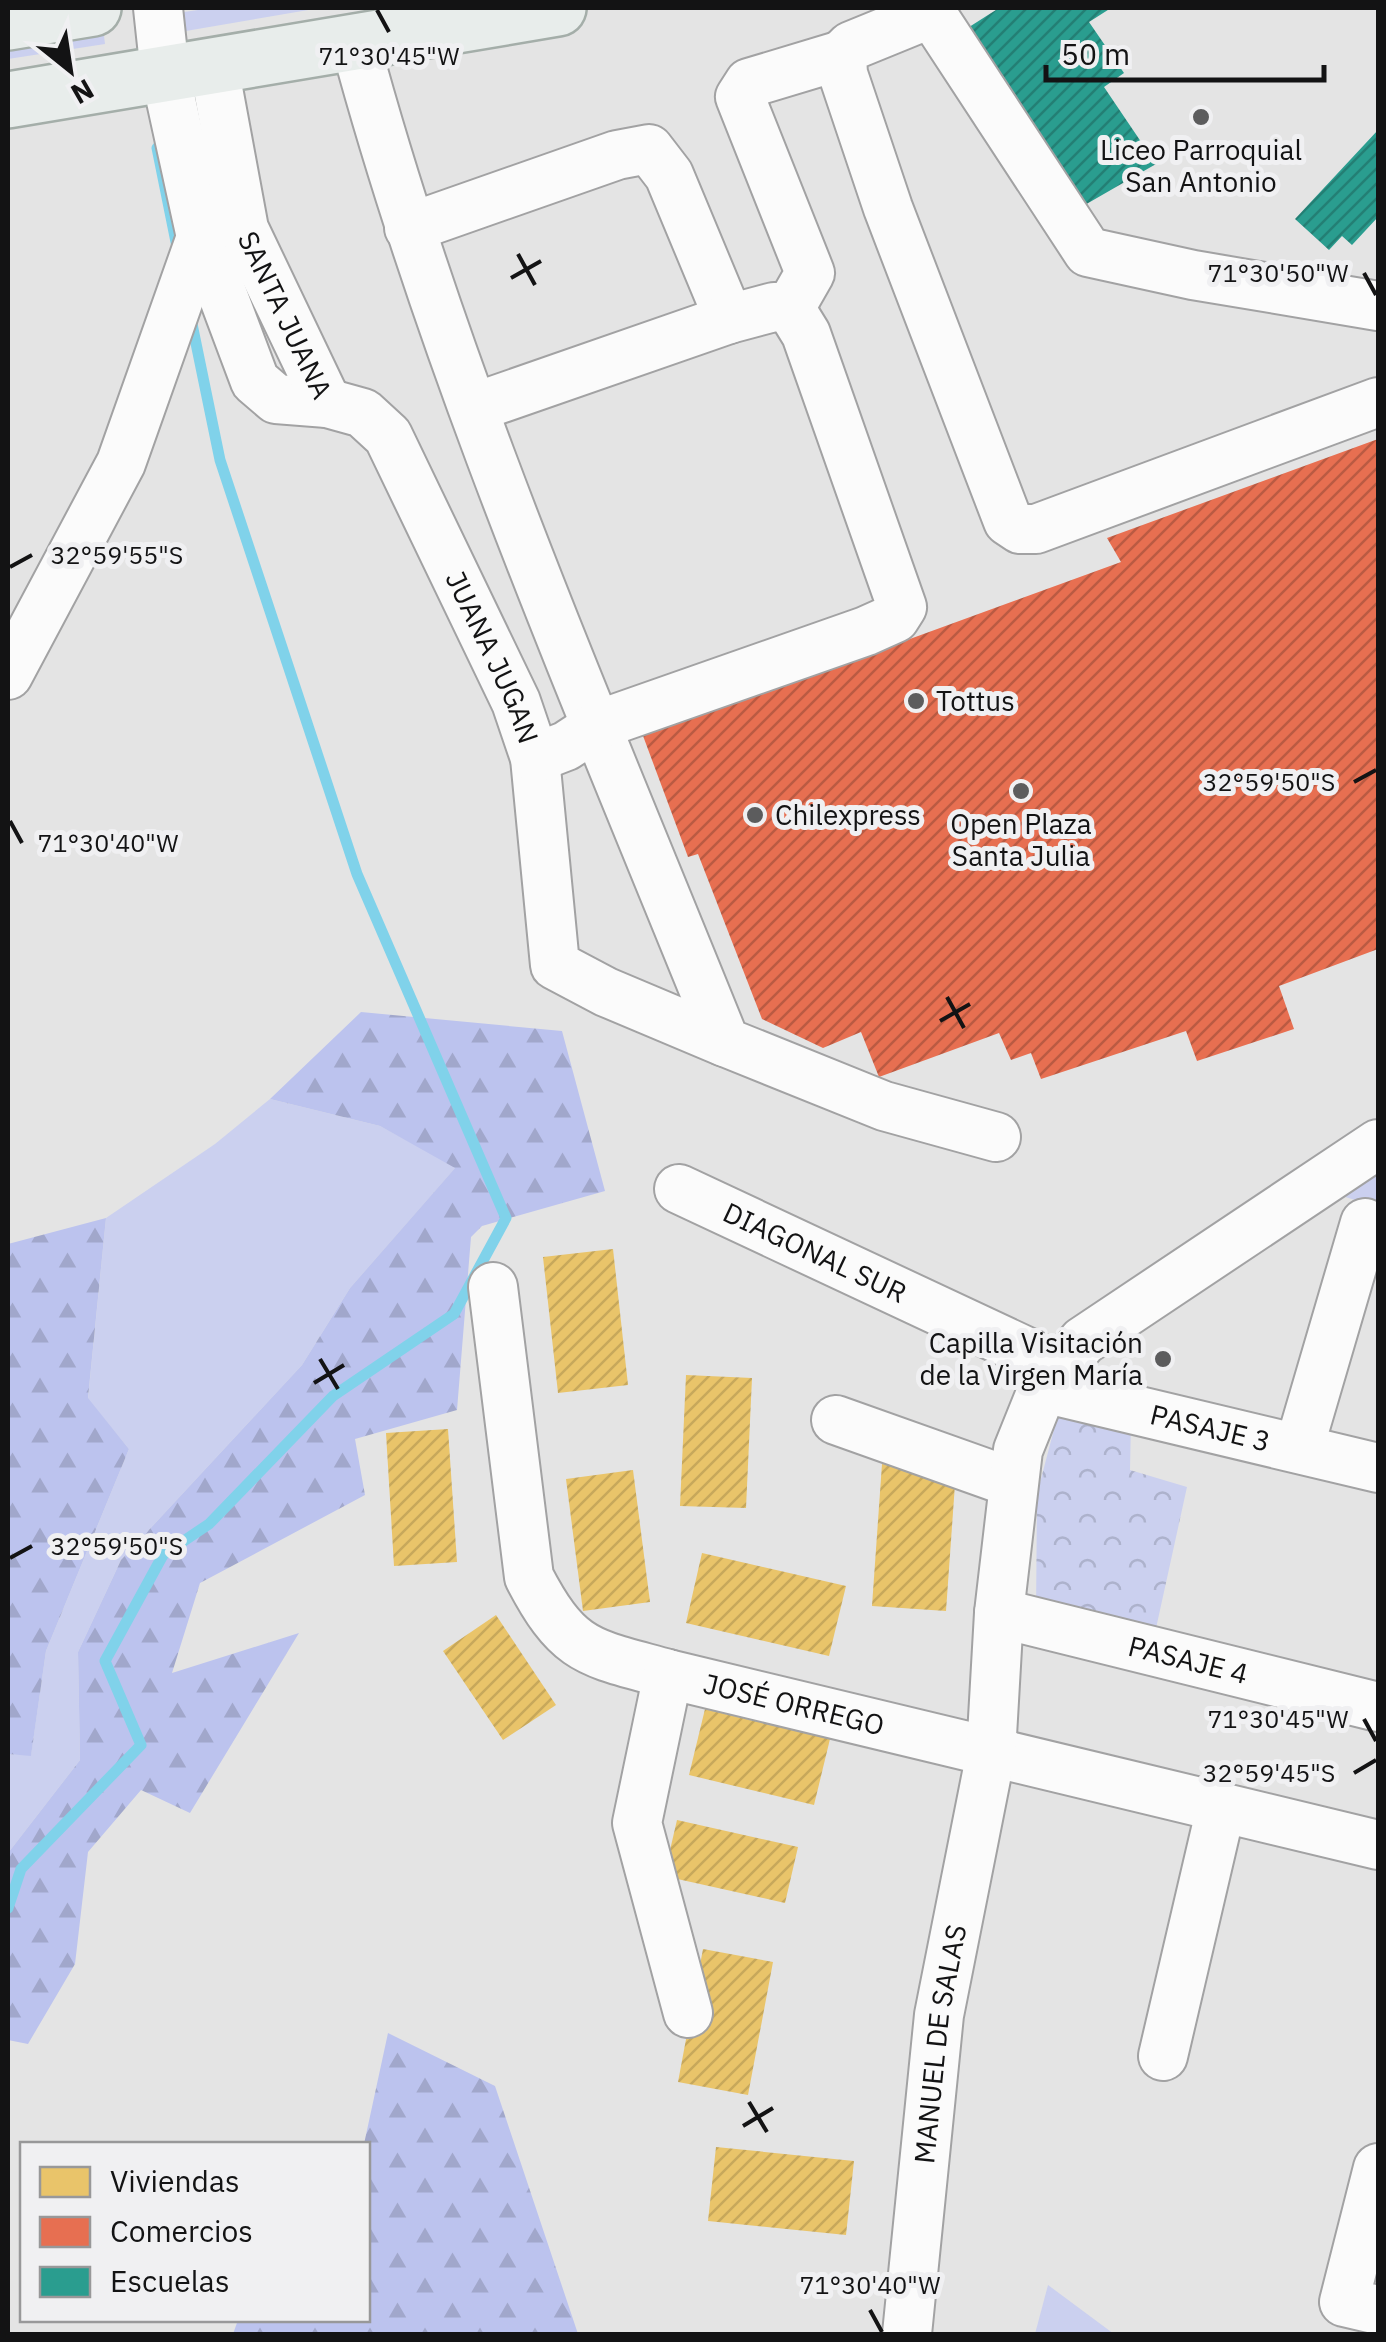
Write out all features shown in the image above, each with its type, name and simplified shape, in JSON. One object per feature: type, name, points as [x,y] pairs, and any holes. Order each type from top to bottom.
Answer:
[{"type":"main road","points":[[8,22],[93,8]]},
{"type":"main road","points":[[8,100],[558,8]]},
{"type":"street","points":[[158,8],[190,70]]},
{"type":"street","points":[[790,308],[810,272],[740,98],[749,83],[842,55],[850,46],[930,10],[1088,252],[1192,275],[1378,306]]},
{"type":"street","points":[[356,42],[409,228],[598,726],[724,1042],[884,1106],[996,1138]]},
{"type":"street","points":[[842,55],[843,74],[888,208],[1008,522],[1020,529],[1036,529],[1378,402]]},
{"type":"street","name":"SANTA JUANA","points":[[190,70],[235,190],[244,228],[328,403]]},
{"type":"street","name":"SANTA JUANA","points":[[190,70],[201,237],[255,381],[276,399],[328,403]]},
{"type":"street","points":[[409,228],[617,155],[649,150],[670,175],[729,318]]},
{"type":"street","points":[[8,675],[120,463],[201,237],[235,190]]},
{"type":"street","points":[[476,407],[729,318],[774,307],[790,308]]},
{"type":"street","points":[[535,758],[566,746],[598,726],[866,631],[895,618],[902,607],[806,334],[790,308]]},
{"type":"street","name":"JUANA JUGAN","points":[[328,403],[363,413],[388,436],[516,702],[535,758],[555,965],[606,992],[724,1042]]},
{"type":"street","points":[[991,1753],[1012,1483],[1028,1418],[1051,1378],[1083,1341],[1378,1144]]},
{"type":"street","name":"DIAGONAL SUR","points":[[679,1189],[1051,1378]]},
{"type":"street","points":[[1282,1206],[1372,1224],[1299,1448]]},
{"type":"street","name":"JOSÉ ORREGO","points":[[493,1287],[529,1577],[545,1608],[573,1643],[668,1674],[1378,1845]]},
{"type":"street","name":"PASAJE 3","points":[[1051,1378],[1378,1468]]},
{"type":"street","points":[[836,1420],[1012,1483]]},
{"type":"street","name":"PASAJE 4","points":[[999,1613],[1378,1706]]},
{"type":"street","points":[[668,1674],[637,1823],[688,2013]]},
{"type":"street","name":"MANUEL DE SALAS","points":[[907,2334],[939,2015],[991,1753]]},
{"type":"street","points":[[1163,2056],[1221,1808]]},
{"type":"street","points":[[1361,2306],[1378,2168]]},
{"type":"green space","points":[[212,8],[320,8],[180,32],[177,13]]},
{"type":"green space","points":[[103,28],[105,44],[8,59],[8,42]]},
{"type":"green space","points":[[361,1012],[562,1031],[605,1191],[482,1226],[471,1237],[457,1410],[355,1439],[365,1495],[200,1583],[172,1673],[299,1633],[190,1813],[141,1790],[88,1852],[75,1964],[28,2044],[8,2040],[8,1853],[80,1760],[78,1652],[121,1560],[302,1365],[350,1288],[455,1168],[380,1126],[270,1099]]},
{"type":"green space","points":[[270,1099],[380,1126],[456,1167],[350,1288],[302,1365],[121,1560],[78,1652],[80,1760],[8,1853],[8,1754],[31,1755],[46,1651],[129,1449],[88,1399],[106,1218],[215,1144]]},
{"type":"green space","points":[[1378,1174],[1378,1207],[1342,1196]]},
{"type":"green space","points":[[106,1218],[88,1398],[129,1449],[46,1651],[31,1756],[8,1754],[8,1244]]},
{"type":"green space","points":[[1062,1399],[1131,1420],[1130,1470],[1187,1487],[1153,1642],[1036,1615],[1037,1494]]},
{"type":"green space","points":[[388,2033],[495,2086],[578,2334],[233,2334],[237,2322],[370,2322],[370,2142],[364,2142]]},
{"type":"green space","points":[[1048,2285],[1114,2334],[1035,2334]]},
{"type":"building: Viviendas","points":[[613,1249],[628,1385],[558,1393],[543,1257]]},
{"type":"building: Viviendas","points":[[686,1375],[752,1378],[746,1508],[680,1506]]},
{"type":"building: Viviendas","points":[[448,1429],[457,1562],[394,1566],[386,1433]]},
{"type":"building: Viviendas","points":[[882,1464],[956,1470],[946,1611],[872,1606]]},
{"type":"building: Viviendas","points":[[633,1470],[650,1602],[583,1611],[566,1479]]},
{"type":"building: Viviendas","points":[[702,1553],[846,1586],[829,1656],[686,1623]]},
{"type":"building: Viviendas","points":[[496,1615],[556,1705],[503,1740],[443,1651]]},
{"type":"building: Viviendas","points":[[705,1709],[830,1739],[814,1805],[689,1775]]},
{"type":"building: Viviendas","points":[[677,1820],[798,1847],[785,1903],[664,1876]]},
{"type":"building: Viviendas","points":[[703,1949],[773,1962],[748,2095],[678,2082]]},
{"type":"building: Viviendas","points":[[716,2147],[854,2161],[846,2235],[708,2221]]},
{"type":"building: Comercios","name":"Open Plaza Santa Julia","points":[[1378,439],[1378,949],[1279,986],[1294,1029],[1197,1061],[1186,1031],[1041,1079],[1031,1053],[1011,1060],[999,1033],[879,1077],[861,1032],[823,1048],[762,1019],[698,854],[688,857],[639,725],[661,716],[666,728],[1121,562],[1107,538]]},
{"type":"building: Escuelas","points":[[999,8],[1111,8],[1089,22],[1124,73],[1104,87],[1156,164],[1083,206],[966,29]]},
{"type":"building: Escuelas","points":[[1378,130],[1378,217],[1352,245],[1342,236],[1329,250],[1295,219]]},
{"type":"waterway","points":[[157,148],[178,252]]},
{"type":"waterway","points":[[8,1908],[21,1869],[141,1745],[105,1661],[163,1555],[209,1524],[333,1396],[454,1314],[506,1218],[357,874],[220,460],[191,319]]},
{"type":"place","name":"Liceo Parroquial San Antonio","points":[[1201,117]]},
{"type":"place","name":"Tottus","points":[[916,701]]},
{"type":"place","name":"Open Plaza Santa Julia","points":[[1021,791]]},
{"type":"place","name":"Chilexpress","points":[[755,815]]},
{"type":"place","name":"Capilla Visitación de la Virgen María","points":[[1163,1359]]}]
